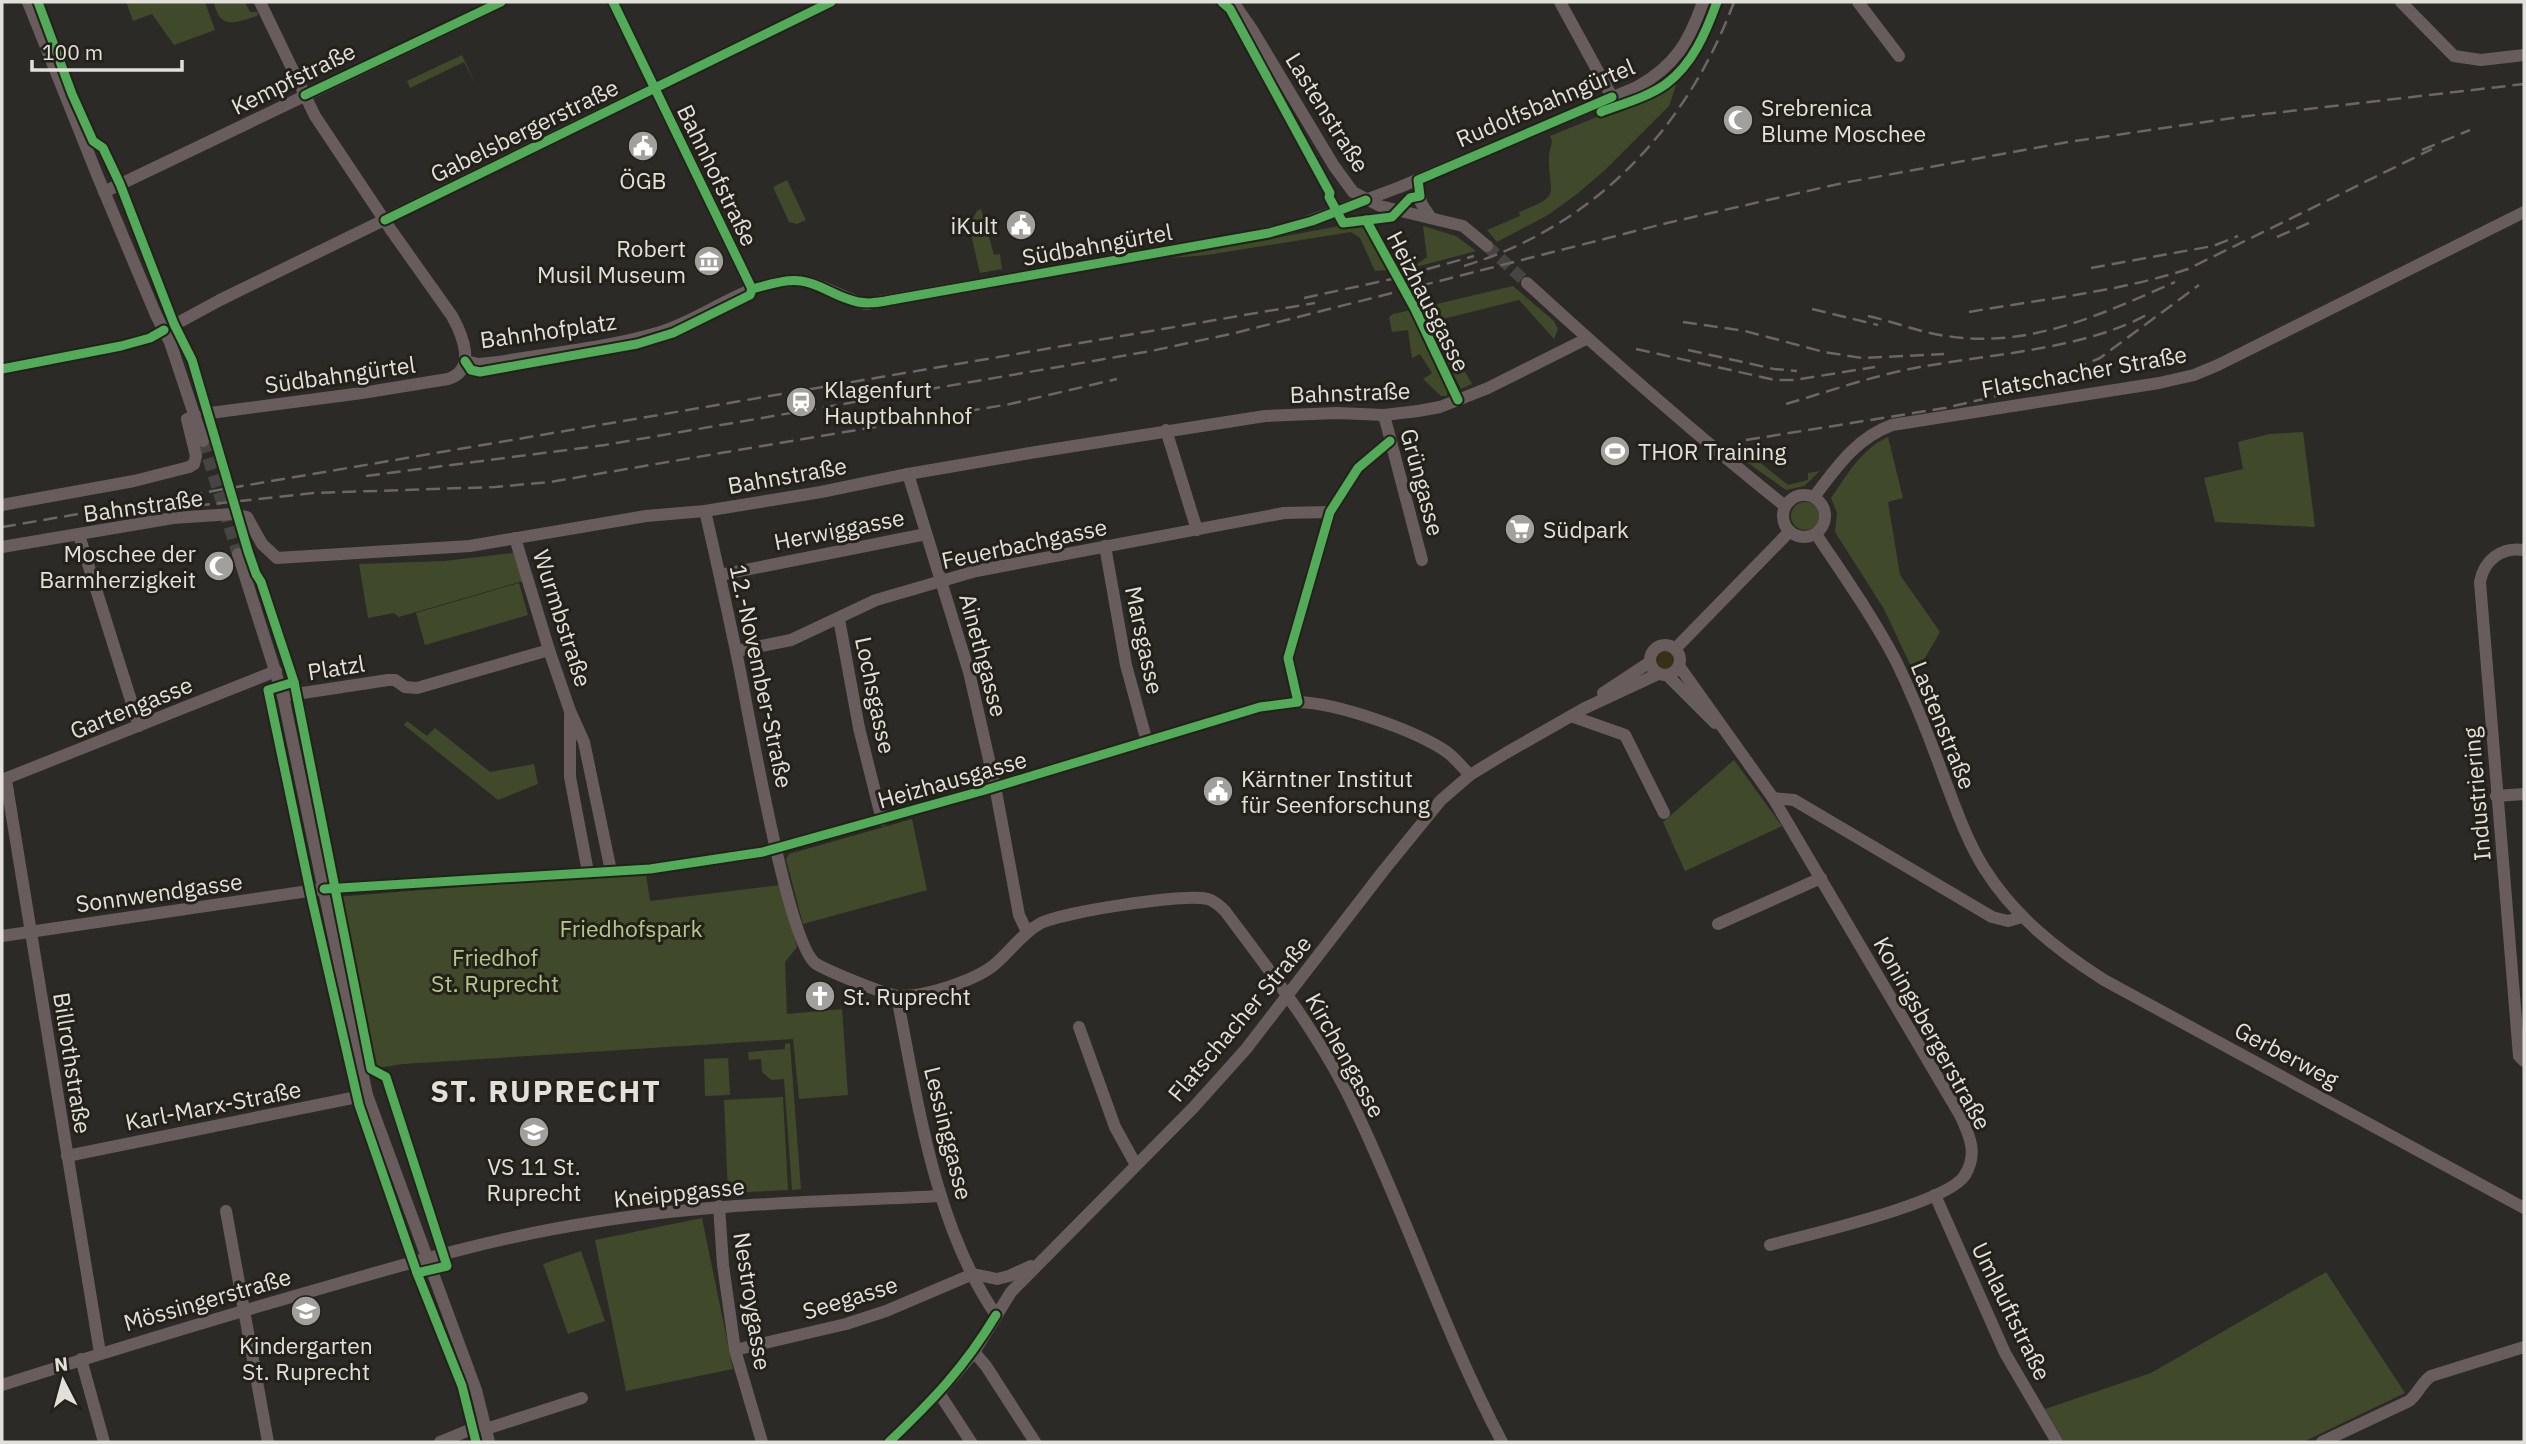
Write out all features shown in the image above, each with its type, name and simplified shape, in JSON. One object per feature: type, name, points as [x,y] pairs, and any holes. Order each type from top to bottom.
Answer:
[{"type":"street","points":[[28,2],[104,191],[164,330],[203,441]]},
{"type":"street","points":[[260,2],[315,116],[460,330],[465,361]]},
{"type":"street","name":"Kempfstraße","points":[[104,191],[500,2]]},
{"type":"street","name":"Bahnhofstraße","points":[[613,2],[752,289]]},
{"type":"street","name":"Gabelsbergerstraße","points":[[2,369],[150,338],[220,300],[831,2]]},
{"type":"street","name":"Lastenstraße","points":[[1233,2],[1347,185],[1366,200],[1380,206],[1463,226],[1487,246]]},
{"type":"street","points":[[1560,2],[1612,97]]},
{"type":"street","name":"Rudolfsbahngürtel","points":[[1366,200],[1644,84],[1667,67],[1687,41],[1703,2]]},
{"type":"street","points":[[1858,2],[1899,56]]},
{"type":"street","points":[[2401,2],[2454,56],[2481,60],[2524,55]]},
{"type":"street","points":[[1418,180],[1421,203],[1431,218]]},
{"type":"street","name":"Südbahngürtel","points":[[752,289],[799,281],[867,304],[1269,233],[1312,221],[1366,200]]},
{"type":"street","name":"Flatschacher Straße","points":[[1814,497],[1863,439],[1878,430],[1892,425],[2159,383],[2194,375],[2524,212]]},
{"type":"street","points":[[1527,283],[1586,339],[1785,506]]},
{"type":"street","name":"Bahnhofplatz","points":[[465,361],[479,364],[498,362],[636,338],[687,322],[752,289]]},
{"type":"street","name":"Bahnstraße","points":[[2,547],[173,518],[233,514],[247,517],[262,544],[277,558],[451,548],[646,516],[705,511],[821,492],[908,474],[1166,430],[1296,414],[1384,415],[1440,407],[1488,388],[1586,339]]},
{"type":"street","name":"Südbahngürtel","points":[[210,413],[448,379],[458,376],[464,369],[465,361]]},
{"type":"street","points":[[2,505],[134,481],[189,467],[194,464],[196,456],[187,419],[195,415]]},
{"type":"street","name":"Grüngasse","points":[[1384,415],[1422,560]]},
{"type":"street","points":[[1166,430],[1197,530]]},
{"type":"street","points":[[1298,702],[1288,658],[1330,512],[1358,468],[1390,441]]},
{"type":"street","name":"Ainethgasse","points":[[908,474],[969,672],[995,786],[1019,915],[1027,932]]},
{"type":"street","points":[[1803,495],[1814,497],[1821,504],[1826,516],[1823,527],[1816,534],[1798,537],[1789,532],[1784,524],[1785,506],[1793,498],[1803,495]]},
{"type":"street","name":"12.-November-Straße","points":[[705,511],[776,850]]},
{"type":"street","name":"Feuerbachgasse","points":[[736,651],[792,640],[876,600],[976,570],[1284,513],[1330,512]]},
{"type":"street","points":[[1675,649],[1789,532]]},
{"type":"street","name":"Herwiggasse","points":[[720,575],[926,534]]},
{"type":"street","name":"Lastenstraße","points":[[1816,534],[1874,622],[1896,661],[1935,751],[1961,823],[1983,867],[2022,917],[2035,929]]},
{"type":"street","points":[[79,535],[139,726]]},
{"type":"street","name":"Wurmbstraße","points":[[515,538],[549,650],[589,760],[611,871]]},
{"type":"street","name":"Marsgasse","points":[[1105,546],[1125,665],[1147,742]]},
{"type":"street","name":"Industriering","points":[[2524,550],[2502,553],[2490,560],[2482,568],[2480,582],[2519,1056],[2524,1061]]},
{"type":"street","points":[[238,554],[283,696],[367,1095],[476,1390],[486,1432]]},
{"type":"street","name":"Lochsgasse","points":[[839,618],[859,728],[882,820]]},
{"type":"street","points":[[1663,645],[1675,649],[1680,657],[1679,666],[1674,672],[1663,675],[1652,669],[1650,662],[1655,649],[1663,645]]},
{"type":"street","name":"Platzl","points":[[283,696],[395,680],[405,687],[417,688],[549,650]]},
{"type":"street","name":"Flatschacher Straße","points":[[1585,708],[1592,700],[1650,662]]},
{"type":"street","name":"Koningsbergerstraße","points":[[1679,666],[1773,798],[1968,1133],[1973,1146],[1971,1162],[1964,1178],[1935,1195],[1875,1216],[1770,1245]]},
{"type":"street","name":"Gartengasse","points":[[4,780],[276,671]]},
{"type":"street","name":"Flatschacher Straße","points":[[889,1442],[939,1393],[974,1352],[1011,1292],[1215,1085],[1433,810],[1470,775],[1585,708],[1663,675]]},
{"type":"street","name":"Koningsbergerstraße","points":[[1663,675],[1721,728]]},
{"type":"street","name":"Heizhausgasse","points":[[322,889],[588,873],[715,861],[776,850],[1260,707],[1298,702],[1325,705],[1395,726],[1447,752],[1470,775]]},
{"type":"street","name":"Wurmbstraße","points":[[570,711],[570,777],[588,873]]},
{"type":"street","points":[[1571,716],[1625,735],[1664,813]]},
{"type":"street","name":"Billrothstraße","points":[[4,780],[100,1353]]},
{"type":"street","points":[[2496,796],[2524,794]]},
{"type":"street","points":[[1773,798],[1794,800],[1992,917],[2008,921],[2022,917]]},
{"type":"street","points":[[776,850],[802,943],[814,962],[897,997]]},
{"type":"street","points":[[1718,924],[1821,878]]},
{"type":"street","name":"Sonnwendgasse","points":[[2,936],[322,889]]},
{"type":"street","name":"Kirchengasse","points":[[897,997],[939,989],[983,972],[1000,960],[1038,924],[1069,913],[1174,899],[1208,900],[1225,911],[1289,995],[1322,1046],[1356,1109],[1467,1369],[1502,1442]]},
{"type":"street","name":"Gerberweg","points":[[2035,929],[2068,957],[2104,980],[2524,1208]]},
{"type":"street","name":"Lessinggasse","points":[[897,997],[927,1145],[941,1196],[973,1274],[996,1315]]},
{"type":"street","points":[[1079,1027],[1115,1127],[1136,1165]]},
{"type":"street","name":"Karl-Marx-Straße","points":[[67,1156],[367,1095]]},
{"type":"street","name":"Umlauftstraße","points":[[1935,1195],[2005,1353],[2057,1442]]},
{"type":"street","name":"Kneippgasse","points":[[426,1259],[589,1222],[719,1206],[941,1196]]},
{"type":"street","name":"Nestroygasse","points":[[719,1206],[723,1265],[735,1350],[762,1442]]},
{"type":"street","points":[[226,1211],[268,1442]]},
{"type":"street","name":"Mössingerstraße","points":[[2,1385],[100,1353],[426,1259]]},
{"type":"street","points":[[973,1274],[997,1279],[1040,1262]]},
{"type":"street","name":"Seegasse","points":[[735,1350],[886,1311],[973,1274]]},
{"type":"street","points":[[2322,1442],[2409,1401],[2423,1381],[2431,1376],[2524,1347]]},
{"type":"street","points":[[974,1352],[1035,1442]]},
{"type":"street","points":[[81,1359],[104,1442]]},
{"type":"street","points":[[939,1393],[971,1442]]},
{"type":"street","points":[[440,1442],[486,1432],[582,1398]]},
{"type":"green space","points":[[126,2],[205,2],[215,30],[174,45],[152,14],[133,21]]},
{"type":"green space","points":[[214,2],[245,2],[250,12],[258,12],[257,16],[235,22],[224,21],[216,11]]},
{"type":"green space","points":[[462,55],[476,85],[464,62],[410,88],[407,81]]},
{"type":"green space","points":[[1679,76],[1669,106],[1605,170],[1548,215],[1497,242],[1487,230],[1520,216],[1519,212],[1548,197],[1551,187],[1550,136],[1656,93]]},
{"type":"green space","points":[[787,180],[806,220],[797,224],[789,222],[773,187]]},
{"type":"green space","points":[[981,209],[994,255],[1000,254],[1002,269],[980,273],[969,226],[977,211]]},
{"type":"green space","points":[[1355,223],[1365,228],[1388,270],[1375,271],[1360,238],[1351,232],[1207,255],[1170,258]]},
{"type":"green space","points":[[1423,226],[1456,236],[1476,251],[1412,268],[1427,257]]},
{"type":"green space","points":[[1513,286],[1554,321],[1558,329],[1554,339],[1519,300],[1435,321],[1472,384],[1461,389],[1420,308]]},
{"type":"green space","points":[[1411,310],[1448,387],[1447,396],[1441,396],[1423,379],[1432,373],[1420,354],[1412,358],[1408,330],[1392,332],[1389,317]]},
{"type":"green space","points":[[2303,432],[2315,527],[2215,522],[2204,478],[2243,469],[2238,442],[2269,434]]},
{"type":"green space","points":[[1888,437],[1903,498],[1888,502],[1900,575],[1940,632],[1915,675],[1884,609],[1835,532],[1837,513],[1831,498],[1863,455]]},
{"type":"green space","points":[[1752,456],[1788,485],[1808,480],[1808,473],[1820,471],[1804,486],[1786,490],[1741,458]]},
{"type":"green space","points":[[1805,502],[1815,506],[1819,516],[1815,526],[1805,530],[1795,526],[1791,516],[1795,506]]},
{"type":"green space","points":[[513,553],[523,581],[399,617],[394,613],[368,618],[359,564],[444,561]]},
{"type":"green space","points":[[519,583],[528,615],[425,645],[416,613]]},
{"type":"green space","points":[[407,721],[427,736],[435,728],[490,772],[534,764],[538,784],[498,800],[404,725]]},
{"type":"green space","points":[[1734,760],[1782,826],[1685,871],[1663,822]]},
{"type":"green space","points":[[912,819],[927,890],[803,924],[786,859],[789,854]]},
{"type":"green space","name":"Friedhof St. Ruprecht","points":[[646,874],[650,901],[781,885],[797,947],[785,962],[787,1014],[842,1009],[848,1095],[799,1099],[793,1039],[403,1064],[371,1069],[336,897]]},
{"type":"green space","points":[[790,1043],[801,1189],[792,1190],[784,1079],[771,1080],[762,1072],[761,1059],[749,1060],[748,1052],[785,1049],[785,1044]]},
{"type":"green space","points":[[728,1058],[730,1095],[705,1096],[704,1059]]},
{"type":"green space","points":[[783,1097],[788,1190],[728,1193],[724,1100]]},
{"type":"green space","points":[[702,1218],[733,1369],[626,1391],[595,1240]]},
{"type":"green space","points":[[581,1251],[605,1321],[568,1334],[543,1264]]},
{"type":"green space","points":[[2326,1272],[2405,1393],[2303,1442],[2064,1442],[2045,1409],[2151,1373]]},
{"type":"sand","points":[[1665,651],[1672,654],[1675,661],[1672,668],[1665,671],[1658,668],[1655,661],[1658,654]]},
{"type":"tunnel","points":[[1487,246],[1527,283]]},
{"type":"tunnel","points":[[203,441],[238,554]]},
{"type":"railway","points":[[1464,266],[1511,248],[1555,226],[1595,198],[1630,166],[1662,130],[1690,91],[1714,48],[1734,2]]},
{"type":"railway","points":[[366,476],[605,445],[1151,351],[1235,333],[1667,223],[1843,183],[2068,142],[2239,117],[2524,84]]},
{"type":"railway","points":[[2422,150],[2470,130]]},
{"type":"railway","points":[[1969,312],[2107,289],[2188,269],[2432,149]]},
{"type":"railway","points":[[2277,237],[2309,223]]},
{"type":"railway","points":[[2091,268],[2213,246],[2238,236]]},
{"type":"railway","points":[[1304,298],[1392,279],[1474,256]]},
{"type":"railway","points":[[1868,316],[1937,335],[1977,339],[2007,338],[2036,333],[2092,317],[2175,282]]},
{"type":"railway","points":[[1746,440],[1945,408],[2031,388],[2100,358],[2199,285]]},
{"type":"railway","points":[[2,527],[1315,303]]},
{"type":"railway","points":[[1812,309],[1878,325]]},
{"type":"railway","points":[[1786,404],[1903,370],[2038,349],[2098,335],[2150,313]]},
{"type":"railway","points":[[1683,322],[1745,331],[1824,352],[1862,358],[1944,354]]},
{"type":"railway","points":[[1636,349],[1775,380],[1794,380],[1875,367]]},
{"type":"railway","points":[[1688,350],[1774,369],[1797,371]]},
{"type":"railway","points":[[175,508],[313,493],[495,487],[550,482],[1010,404],[1117,379]]},
{"type":"cycle path","points":[[38,2],[72,94],[93,141],[103,148],[120,184],[174,324],[192,360],[248,551],[294,682],[371,1069],[386,1077],[447,1266],[417,1273]]},
{"type":"cycle path","points":[[305,95],[501,2]]},
{"type":"cycle path","points":[[613,2],[752,289]]},
{"type":"cycle path","points":[[385,220],[831,2]]},
{"type":"cycle path","points":[[1222,2],[1230,9],[1330,193],[1329,197],[1343,223],[1392,217],[1410,198],[1420,196],[1418,180],[1612,97]]},
{"type":"cycle path","points":[[1601,112],[1651,93],[1675,76],[1698,47],[1717,2]]},
{"type":"cycle path","points":[[465,361],[471,370],[480,372],[637,344],[673,333],[750,295],[752,289],[782,282],[807,282],[854,301],[880,302],[1269,233],[1312,221],[1366,200]]},
{"type":"cycle path","points":[[1366,220],[1415,309],[1458,400]]},
{"type":"cycle path","points":[[2,369],[121,346],[150,338],[164,330]]},
{"type":"cycle path","points":[[324,889],[650,869],[763,852],[985,790],[1260,707],[1298,702],[1288,658],[1330,512],[1358,468],[1390,441]]},
{"type":"cycle path","points":[[294,682],[268,690],[359,1105],[417,1273],[462,1386],[476,1442]]},
{"type":"cycle path","points":[[889,1442],[947,1383],[996,1315]]},
{"type":"place","name":"Srebrenica Blume Moschee","points":[[1738,120]]},
{"type":"place","name":"ÖGB","points":[[643,146]]},
{"type":"place","name":"iKult","points":[[1021,225]]},
{"type":"place","name":"Robert Musil Museum","points":[[709,261]]},
{"type":"place","name":"Klagenfurt Hauptbahnhof","points":[[801,402]]},
{"type":"place","name":"THOR Training","points":[[1615,451]]},
{"type":"place","name":"Südpark","points":[[1520,529]]},
{"type":"place","name":"Moschee der Barmherzigkeit","points":[[219,566]]},
{"type":"place","name":"Kärntner Institut für Seenforschung","points":[[1218,791]]},
{"type":"place","name":"St. Ruprecht","points":[[820,996]]},
{"type":"place","name":"VS 11 St. Ruprecht","points":[[534,1132]]},
{"type":"place","name":"Kindergarten St. Ruprecht","points":[[306,1311]]},
{"type":"district","name":"ST. RUPRECHT","points":[[546,1090]]},
{"type":"park label","name":"Friedhofspark","points":[[631,928]]}]
